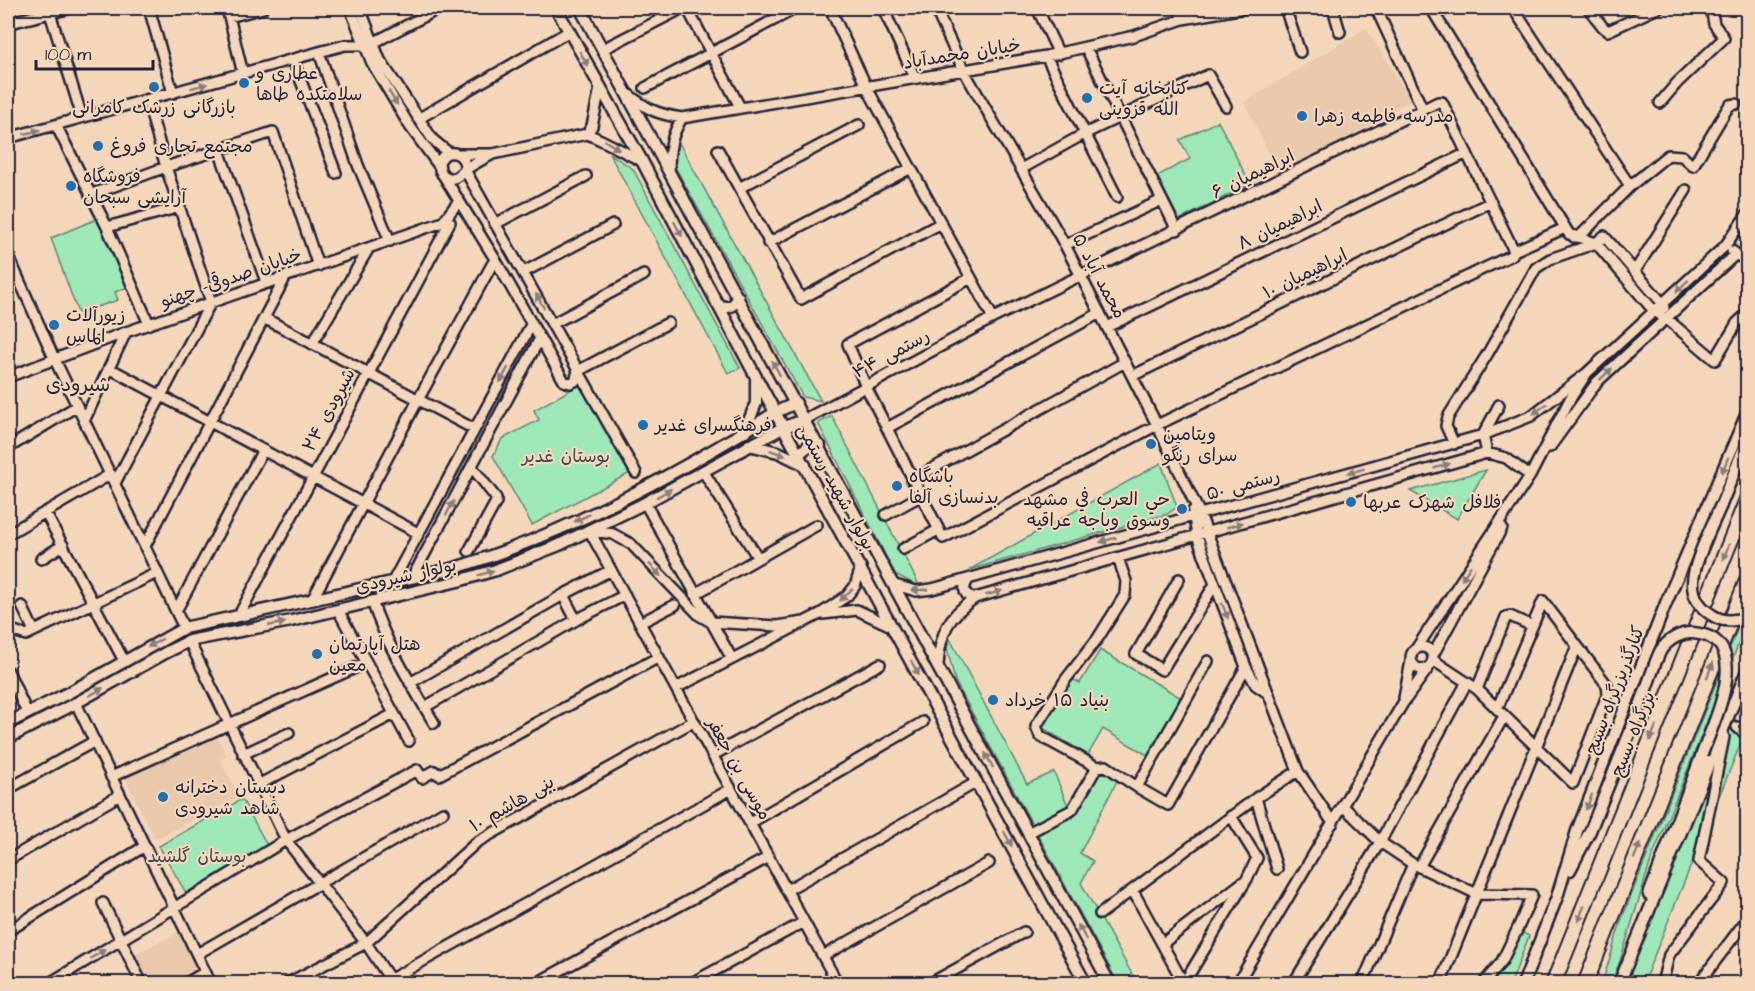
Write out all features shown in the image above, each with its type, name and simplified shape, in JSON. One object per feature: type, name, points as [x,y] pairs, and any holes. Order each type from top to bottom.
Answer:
[{"type":"highway","name":"بزرگراه بسیج","points":[[1553,984],[1748,497]]},
{"type":"highway","points":[[1585,984],[1748,578]]},
{"type":"highway","points":[[1594,984],[1616,903]]},
{"type":"highway","points":[[1545,984],[1566,950]]},
{"type":"main road","points":[[8,24],[69,8]]},
{"type":"main road","name":"بولوار شهید رستمی","points":[[556,8],[642,161],[756,377],[806,465],[1086,984]]},
{"type":"main road","name":"بولوار شهید رستمی","points":[[580,8],[820,446],[1110,984]]},
{"type":"main road","points":[[717,304],[730,307],[735,304],[738,297]]},
{"type":"main road","points":[[745,431],[756,403],[756,377]]},
{"type":"main road","name":"بولوار شیرودی","points":[[8,723],[184,628],[412,578],[492,556],[554,532],[650,485],[776,412],[796,403]]},
{"type":"main road","name":"کنارگذربزرگراه بسیج","points":[[1523,984],[1557,897],[1577,831],[1645,657],[1748,411]]},
{"type":"main road","name":"بولوار شیرودی","points":[[8,738],[189,641],[338,609],[496,570],[590,530],[705,474],[749,445],[784,427],[804,420]]},
{"type":"main road","points":[[1748,438],[1695,570],[1693,584],[1696,598],[1704,610],[1716,618],[1731,621],[1748,616]]},
{"type":"main road","points":[[749,445],[778,452],[806,465]]},
{"type":"main road","points":[[799,454],[807,447],[820,446]]},
{"type":"main road","points":[[1557,897],[1590,831],[1662,649],[1673,638],[1688,633],[1703,634],[1717,641],[1727,653],[1731,668],[1728,684],[1661,859],[1621,982]]},
{"type":"main road","points":[[1621,982],[1748,668]]},
{"type":"street","points":[[149,8],[173,93]]},
{"type":"street","points":[[243,74],[228,12],[263,8]]},
{"type":"street","points":[[350,8],[369,44],[433,140],[464,160],[465,170],[636,473]]},
{"type":"street","points":[[360,8],[372,63],[410,125],[446,177],[459,177],[465,170],[493,153]]},
{"type":"street","points":[[8,138],[345,45],[369,44],[440,8]]},
{"type":"street","points":[[603,50],[685,8],[740,107]]},
{"type":"street","points":[[830,8],[866,86],[993,318]]},
{"type":"street","points":[[883,8],[915,78]]},
{"type":"street","name":"محمد آباد ۵","points":[[935,8],[963,71],[1081,276],[1157,425],[1194,503],[1196,515]]},
{"type":"street","points":[[1037,8],[1059,54]]},
{"type":"street","points":[[1178,8],[1183,19]]},
{"type":"street","name":"خیابان محمدآباد","points":[[682,118],[1059,54],[1134,36],[1220,9],[1244,8]]},
{"type":"street","points":[[1285,8],[1300,52]]},
{"type":"street","points":[[1333,8],[1340,32]]},
{"type":"street","points":[[1377,8],[1423,110]]},
{"type":"street","points":[[1431,8],[1569,234],[1596,243],[1654,311],[1667,319],[1715,360],[1737,323],[1748,313]]},
{"type":"street","points":[[1513,8],[1630,186]]},
{"type":"street","points":[[1588,8],[1608,31],[1658,8]]},
{"type":"street","points":[[1660,103],[1677,83],[1724,38],[1714,24],[1711,8]]},
{"type":"street","points":[[645,88],[789,12]]},
{"type":"street","points":[[50,13],[82,117]]},
{"type":"street","points":[[418,119],[568,33]]},
{"type":"street","points":[[1086,48],[1177,230]]},
{"type":"street","points":[[319,52],[358,165],[390,241]]},
{"type":"street","points":[[1046,56],[1117,197]]},
{"type":"street","points":[[293,60],[336,173]]},
{"type":"street","points":[[1021,169],[1084,134],[1208,75],[1226,106]]},
{"type":"street","points":[[586,134],[592,126],[600,87]]},
{"type":"street","points":[[627,93],[649,110],[661,115],[682,118],[669,147],[669,171]]},
{"type":"street","points":[[8,534],[45,512],[113,478],[211,302],[166,167],[147,100]]},
{"type":"street","name":"ابراهیمیان ۶","points":[[1081,276],[1440,101],[1467,153]]},
{"type":"street","points":[[1574,237],[1580,236],[1630,186],[1668,155],[1682,156],[1693,166],[1727,109],[1730,105],[1736,104]]},
{"type":"street","points":[[56,125],[106,227],[149,324]]},
{"type":"street","points":[[739,188],[859,125]]},
{"type":"street","points":[[90,195],[273,132],[318,266]]},
{"type":"street","points":[[642,161],[604,140],[586,134],[493,153],[454,153],[442,157],[441,170],[458,202],[495,259],[564,381],[570,383],[575,381],[578,371],[668,323]]},
{"type":"street","points":[[219,150],[266,282]]},
{"type":"street","points":[[718,150],[801,299],[941,223]]},
{"type":"street","points":[[1467,153],[1514,251]]},
{"type":"street","name":"ابراهیمیان ۸","points":[[1107,327],[1467,153]]},
{"type":"street","points":[[768,243],[911,168]]},
{"type":"street","points":[[495,224],[586,176]]},
{"type":"street","points":[[1635,271],[1686,190]]},
{"type":"street","points":[[1065,245],[1162,200]]},
{"type":"street","points":[[447,222],[458,202]]},
{"type":"street","name":"ابراهیمیان ۱۰","points":[[1132,376],[1491,202]]},
{"type":"street","points":[[106,227],[180,207]]},
{"type":"street","points":[[1239,983],[1403,703],[1432,661],[1570,399],[1587,373],[1725,246],[1748,213]]},
{"type":"street","name":"خیابان صدوقی- چهنو","points":[[8,377],[54,358],[266,282],[447,222],[471,222]]},
{"type":"street","name":"شیرودی ۲۴","points":[[239,615],[447,222]]},
{"type":"street","points":[[524,273],[613,225]]},
{"type":"street","points":[[903,549],[940,534],[1157,425],[1565,228]]},
{"type":"street","points":[[486,245],[502,235]]},
{"type":"street","points":[[1454,444],[1446,426],[1448,417],[1488,353],[1532,273],[1550,259],[1596,243],[1604,236],[1663,304],[1667,319]]},
{"type":"street","points":[[1725,246],[1748,262]]},
{"type":"street","points":[[312,344],[369,248]]},
{"type":"street","points":[[1403,703],[1413,653],[1530,476],[1597,382],[1737,254]]},
{"type":"street","points":[[8,255],[54,358],[184,628]]},
{"type":"street","points":[[312,600],[495,259]]},
{"type":"street","points":[[552,324],[644,275]]},
{"type":"street","points":[[145,546],[286,276]]},
{"type":"street","name":"رستمی ۴۴","points":[[804,420],[993,318],[1081,276]]},
{"type":"street","points":[[940,534],[866,387],[848,344],[971,278]]},
{"type":"street","points":[[887,428],[1100,313]]},
{"type":"street","points":[[264,318],[474,429]]},
{"type":"street","points":[[392,583],[532,323]]},
{"type":"street","points":[[84,421],[126,332]]},
{"type":"street","points":[[412,578],[540,338]]},
{"type":"street","points":[[912,480],[1125,362]]},
{"type":"street","points":[[110,368],[418,533]]},
{"type":"street","name":"رستمی ۵۰","points":[[895,585],[916,591],[968,580],[1454,444],[1531,416],[1587,373]]},
{"type":"street","points":[[1499,405],[1483,435],[1487,453],[1506,458],[1530,476]]},
{"type":"street","points":[[8,448],[77,406]]},
{"type":"street","points":[[176,612],[263,450]]},
{"type":"street","name":"رستمی ۵۰","points":[[938,665],[944,632],[951,618],[975,598],[1487,453]]},
{"type":"street","points":[[468,551],[496,502],[496,498],[472,466]]},
{"type":"street","points":[[705,474],[758,558]]},
{"type":"street","points":[[886,515],[920,496]]},
{"type":"street","points":[[645,503],[732,659]]},
{"type":"street","points":[[45,512],[124,661]]},
{"type":"street","points":[[1196,515],[1207,533],[1298,771],[1333,823]]},
{"type":"street","points":[[1196,515],[1197,536],[1246,667],[1256,685],[1269,694]]},
{"type":"street","points":[[695,594],[817,525]]},
{"type":"street","points":[[590,530],[613,534],[631,544],[699,615],[711,622],[777,626],[804,622]]},
{"type":"street","name":"موسی بن جعفر","points":[[590,530],[838,984]]},
{"type":"street","points":[[41,559],[63,545]]},
{"type":"street","points":[[1118,558],[1126,581],[1125,595],[1098,638],[1066,679],[1036,726],[1040,736],[1097,767],[1106,766],[1168,805],[1246,667]]},
{"type":"street","points":[[676,688],[820,614],[848,596],[855,586],[861,567]]},
{"type":"street","points":[[410,682],[562,595],[611,570]]},
{"type":"street","points":[[8,634],[14,631],[25,636],[157,573]]},
{"type":"street","points":[[1179,579],[1136,654],[1162,670],[1215,584]]},
{"type":"street","points":[[968,580],[964,585],[964,592],[969,597],[975,598]]},
{"type":"street","points":[[562,595],[576,620]]},
{"type":"street","points":[[425,707],[576,620],[625,595]]},
{"type":"street","points":[[372,601],[377,616],[410,682],[434,723]]},
{"type":"street","points":[[1362,984],[1416,865],[1501,713],[1543,601],[1607,685],[1608,693],[1573,783],[1501,713],[1477,689],[1432,661],[1428,649],[1416,650]]},
{"type":"street","points":[[640,623],[675,605]]},
{"type":"street","points":[[22,606],[34,631]]},
{"type":"street","points":[[338,609],[409,741]]},
{"type":"street","points":[[820,614],[857,610],[891,626]]},
{"type":"street","points":[[1477,689],[1506,617],[1510,616],[1532,626]]},
{"type":"street","points":[[189,641],[286,840],[366,943],[392,981],[731,789]]},
{"type":"street","points":[[1440,984],[1577,646]]},
{"type":"street","points":[[48,984],[286,840],[417,770],[422,778],[434,771],[439,775],[659,657]]},
{"type":"street","points":[[1137,787],[1208,661]]},
{"type":"street","points":[[1411,661],[1421,670],[1432,661]]},
{"type":"street","points":[[111,777],[366,663]]},
{"type":"street","points":[[713,755],[880,664]]},
{"type":"street","points":[[8,671],[27,713]]},
{"type":"street","points":[[1293,984],[1380,842],[1467,682]]},
{"type":"street","points":[[76,703],[211,984]]},
{"type":"street","points":[[258,785],[394,714]]},
{"type":"street","points":[[1662,984],[1670,955],[1724,882],[1699,861],[1727,719]]},
{"type":"street","name":"بنی هاشم ۱۰","points":[[286,984],[366,943],[477,842],[694,722]]},
{"type":"street","points":[[750,823],[923,722]]},
{"type":"street","points":[[1737,728],[1748,736]]},
{"type":"street","points":[[243,754],[289,733]]},
{"type":"street","points":[[8,789],[94,741]]},
{"type":"street","points":[[1028,832],[1072,810],[1097,767]]},
{"type":"street","points":[[1100,914],[1231,816],[1298,771]]},
{"type":"street","points":[[787,890],[976,782]]},
{"type":"street","points":[[8,860],[120,795]]},
{"type":"street","points":[[1256,798],[1277,869]]},
{"type":"street","points":[[1343,806],[1380,842],[1416,865],[1477,894],[1532,895],[1502,961],[1483,984]]},
{"type":"street","points":[[196,954],[443,812]]},
{"type":"street","points":[[1133,891],[1184,983],[1247,879],[1257,858],[1231,816]]},
{"type":"street","points":[[8,931],[145,846]]},
{"type":"street","points":[[535,984],[769,857]]},
{"type":"street","points":[[823,956],[989,863]]},
{"type":"street","points":[[1162,944],[1247,879]]},
{"type":"street","points":[[103,903],[141,984]]},
{"type":"street","points":[[1698,984],[1748,918]]},
{"type":"street","points":[[690,984],[804,922]]},
{"type":"street","points":[[928,984],[1024,932]]},
{"type":"street","points":[[185,984],[205,972]]},
{"type":"shaded area","points":[[1366,28],[1411,100],[1362,130],[1278,172],[1244,102]]},
{"type":"shaded area","points":[[215,733],[227,756],[220,760],[239,797],[155,839],[125,778]]},
{"type":"shaded area","points":[[182,931],[201,972],[177,983],[149,983],[135,954]]},
{"type":"green space","points":[[1218,121],[1250,184],[1179,220],[1157,176],[1190,159],[1180,140]]},
{"type":"green space","points":[[678,141],[821,401],[803,397],[674,165]]},
{"type":"green space","points":[[609,153],[633,169],[740,368],[728,373]]},
{"type":"green space","points":[[99,218],[128,287],[115,292],[118,300],[78,313],[51,238]]},
{"type":"green space","name":"بوستان غدیر","points":[[579,385],[632,472],[532,525],[493,456],[502,439],[539,420],[534,410]]},
{"type":"green space","points":[[832,416],[920,587],[895,574],[818,423]]},
{"type":"green space","points":[[1161,463],[1177,507],[1167,514],[969,570]]},
{"type":"green space","points":[[1486,470],[1457,519],[1410,491]]},
{"type":"green space","points":[[1747,605],[1747,623],[1651,860],[1620,961],[1611,983],[1602,984],[1621,921]]},
{"type":"green space","points":[[949,637],[1027,784],[1054,772],[1073,818],[1099,771],[1118,779],[1080,853],[1093,861],[1081,883],[1137,983],[1118,983],[955,681],[947,648]]},
{"type":"green space","points":[[1100,650],[1183,699],[1149,756],[1103,729],[1088,755],[1041,727],[1070,678],[1080,683]]},
{"type":"green space","points":[[1732,717],[1747,728],[1643,983],[1630,984],[1632,964]]},
{"type":"green space","name":"بوستان گلشید","points":[[242,799],[268,847],[186,893],[159,846]]},
{"type":"green space","points":[[1521,932],[1529,936],[1511,983],[1488,984]]},
{"type":"place","name":"عطاری و سلامتکده طاها","points":[[244,83]]},
{"type":"place","name":"بازرگانی زرشک کامرانی","points":[[154,87]]},
{"type":"place","name":"کتابخانه آیت الله قزوینی","points":[[1087,98]]},
{"type":"place","name":"مدرسه فاطمه زهرا","points":[[1302,116]]},
{"type":"place","name":"مجتمع تجاری فروغ","points":[[98,146]]},
{"type":"place","name":"فروشگاه آرایشی سبحان","points":[[71,186]]},
{"type":"place","name":"زیورآلات الماس","points":[[54,325]]},
{"type":"place","name":"فرهنگسرای غدیر","points":[[643,425]]},
{"type":"place","name":"ویتامین سرای رنگو","points":[[1151,444]]},
{"type":"place","name":"باشگاه بدنسازی آلفا","points":[[897,486]]},
{"type":"place","name":"فلافل شهرک عربها","points":[[1351,502]]},
{"type":"place","name":"حي العرب في مشهد وسوق وباجه عراقيه","points":[[1182,509]]},
{"type":"place","name":"هتل آپارتمان معین","points":[[317,654]]},
{"type":"place","name":"بنیاد ۱۵ خرداد","points":[[993,700]]},
{"type":"place","name":"دبستان دخترانه شاهد شیرودی","points":[[163,797]]},
{"type":"district","name":"شیرودی","points":[[78,385]]}]
